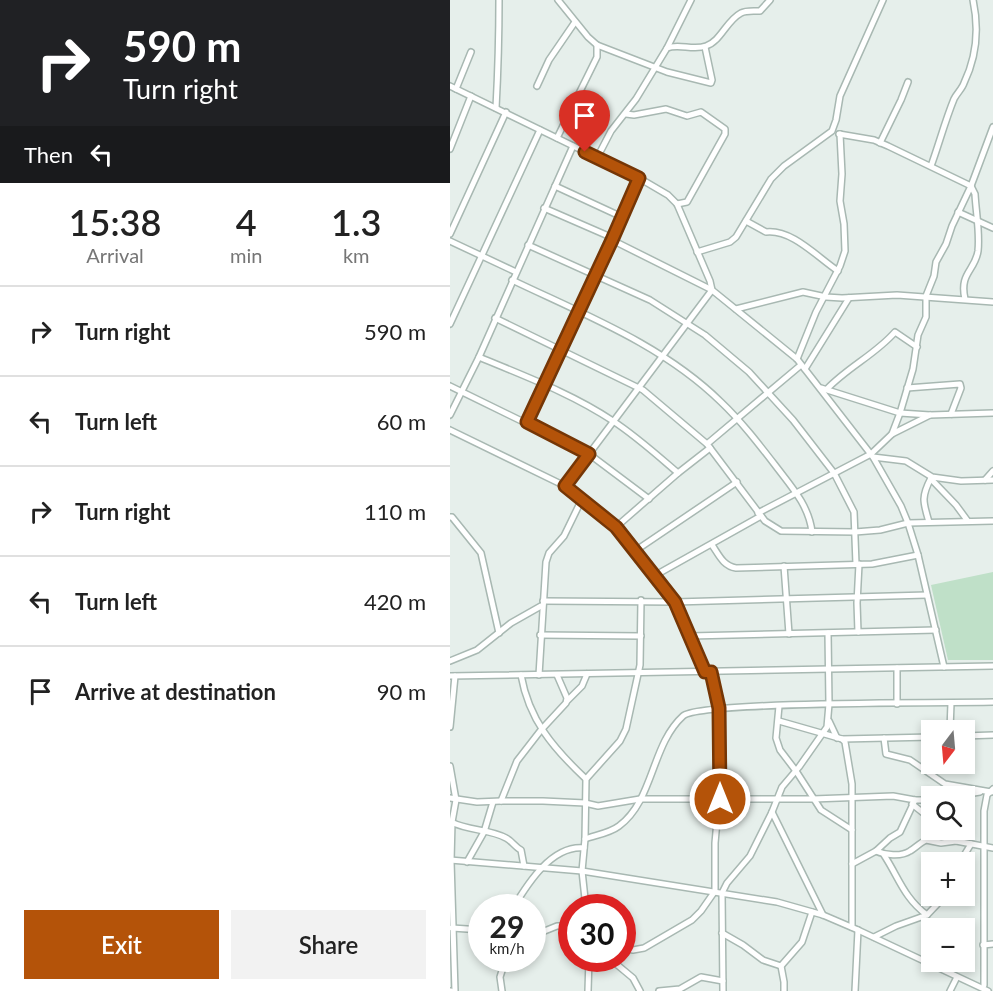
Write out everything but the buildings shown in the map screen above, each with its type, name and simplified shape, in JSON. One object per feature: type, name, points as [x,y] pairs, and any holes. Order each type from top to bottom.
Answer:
[{"type":"street","points":[[496,108],[500,49],[499,0]]},
{"type":"street","points":[[558,0],[597,45],[657,67],[711,83],[705,47]]},
{"type":"street","points":[[597,158],[611,131],[626,114],[657,67],[690,0]]},
{"type":"street","points":[[667,48],[673,45],[705,47],[741,13],[760,11],[770,0]]},
{"type":"street","points":[[697,252],[730,242],[736,237],[776,173],[832,131],[840,96],[883,0]]},
{"type":"street","points":[[931,166],[955,97],[964,84],[973,57],[977,21],[973,0]]},
{"type":"street","points":[[537,86],[549,60],[575,22]]},
{"type":"street","points":[[557,138],[597,57],[597,45]]},
{"type":"street","points":[[471,52],[453,87],[663,192],[676,204],[712,290]]},
{"type":"street","points":[[880,143],[908,82]]},
{"type":"street","points":[[450,149],[471,96]]},
{"type":"street","points":[[626,114],[634,115],[666,109],[687,116],[701,112],[726,130],[687,202],[676,204]]},
{"type":"street","points":[[450,234],[506,112]]},
{"type":"street","points":[[654,576],[711,545],[796,493],[872,456],[891,434],[900,413],[915,363],[918,335],[926,317],[926,296],[934,276],[936,262],[971,186],[993,127]]},
{"type":"street","points":[[450,324],[540,130]]},
{"type":"street","points":[[832,131],[880,143],[971,186],[975,194],[978,250],[976,259],[965,274],[962,289],[964,299]]},
{"type":"street","points":[[801,364],[824,296],[838,272],[845,251],[840,201],[842,174],[840,134]]},
{"type":"street","points":[[450,415],[479,357],[573,146]]},
{"type":"street","points":[[527,422],[639,178]]},
{"type":"street","points":[[555,186],[622,217]]},
{"type":"street","points":[[544,208],[612,239],[712,290],[801,364],[824,389],[872,456],[901,506],[918,555],[944,667]]},
{"type":"street","points":[[958,212],[993,228]]},
{"type":"street","points":[[746,221],[766,232],[773,230],[799,243],[838,272]]},
{"type":"street","points":[[450,241],[516,272]]},
{"type":"street","points":[[528,245],[631,290],[687,323],[725,351],[770,393],[814,445],[834,473],[854,512],[858,632]]},
{"type":"street","points":[[512,280],[629,336],[662,356],[721,401],[738,419],[796,493],[810,519],[812,532]]},
{"type":"street","points":[[565,486],[712,290]]},
{"type":"street","points":[[736,309],[801,292],[849,298],[885,295],[926,296],[993,302]]},
{"type":"street","points":[[616,527],[801,364],[849,298]]},
{"type":"street","points":[[495,318],[639,387],[709,446],[759,515],[769,525],[781,531],[855,532],[880,530],[908,523],[993,521]]},
{"type":"street","points":[[824,389],[886,343],[895,332],[917,347]]},
{"type":"street","points":[[479,357],[545,384],[614,421],[678,473]]},
{"type":"street","points":[[907,388],[960,384],[961,388],[951,414]]},
{"type":"street","points":[[450,386],[589,454],[649,498]]},
{"type":"street","points":[[824,389],[900,413],[930,415],[993,413]]},
{"type":"street","points":[[891,434],[930,415]]},
{"type":"street","points":[[450,430],[565,486],[616,527],[675,602],[708,672],[719,708],[720,799],[715,843],[715,891],[701,912],[692,920],[644,948],[636,950]]},
{"type":"street","points":[[872,456],[906,461],[931,478],[967,520]]},
{"type":"street","points":[[985,480],[993,471]]},
{"type":"street","points":[[931,478],[961,481],[993,480]]},
{"type":"street","points":[[929,522],[923,502],[931,478]]},
{"type":"street","points":[[635,551],[737,482]]},
{"type":"street","points":[[539,675],[546,559],[564,536],[582,499]]},
{"type":"street","points":[[450,517],[481,553],[499,633]]},
{"type":"street","points":[[711,545],[728,567],[879,563],[918,555]]},
{"type":"street","points":[[784,566],[789,634]]},
{"type":"street","points":[[450,661],[477,650],[542,604],[927,595]]},
{"type":"street","points":[[584,894],[582,871],[586,779],[623,737],[639,673],[641,600]]},
{"type":"street","points":[[690,636],[936,630]]},
{"type":"street","points":[[723,991],[722,893],[728,882],[750,856],[784,784],[823,734],[829,721],[828,633]]},
{"type":"street","points":[[540,635],[641,636]]},
{"type":"street","points":[[450,727],[452,675],[993,666]]},
{"type":"street","points":[[897,668],[897,704]]},
{"type":"street","points":[[501,801],[517,760],[582,686],[587,674]]},
{"type":"street","points":[[521,675],[528,703],[541,730],[586,779]]},
{"type":"street","points":[[557,675],[567,701]]},
{"type":"street","points":[[585,839],[619,826],[629,817],[640,799],[667,736],[687,714],[719,708],[993,702]]},
{"type":"street","points":[[950,720],[951,703]]},
{"type":"street","points":[[779,706],[776,741],[785,757],[821,810],[852,830]]},
{"type":"street","points":[[779,721],[840,738],[921,737]]},
{"type":"street","points":[[829,721],[840,738],[850,769],[855,991]]},
{"type":"street","points":[[975,736],[993,735]]},
{"type":"street","points":[[884,738],[886,754],[910,760],[939,782],[990,791]]},
{"type":"street","points":[[450,766],[453,799],[450,860],[452,991]]},
{"type":"street","points":[[975,793],[990,791]]},
{"type":"street","points":[[983,988],[984,811],[985,801],[990,791]]},
{"type":"street","points":[[453,799],[477,802],[585,803],[598,806],[640,799],[813,799],[893,796],[914,802],[921,801]]},
{"type":"street","points":[[467,862],[484,832],[494,802]]},
{"type":"street","points":[[914,802],[921,809]]},
{"type":"street","points":[[852,864],[876,851],[900,832],[914,802]]},
{"type":"street","points":[[772,812],[823,915]]},
{"type":"street","points":[[451,821],[506,838],[521,850],[524,866]]},
{"type":"street","points":[[876,851],[884,855],[906,853],[926,840],[941,843],[956,841],[993,848]]},
{"type":"street","points":[[966,852],[971,844]]},
{"type":"street","points":[[521,894],[552,857],[575,847],[584,848]]},
{"type":"street","points":[[884,855],[905,894],[916,908],[927,915]]},
{"type":"street","points":[[450,860],[582,871],[777,902],[823,915],[855,928],[983,988],[993,986]]},
{"type":"street","points":[[874,937],[927,915],[936,906]]},
{"type":"street","points":[[781,966],[802,942],[812,912]]},
{"type":"street","points":[[452,928],[468,929]]},
{"type":"street","points":[[722,933],[763,960],[781,966]]},
{"type":"street","points":[[983,945],[993,944]]},
{"type":"street","points":[[781,966],[784,991]]},
{"type":"street","points":[[502,972],[502,991]]},
{"type":"street","points":[[588,991],[589,972]]},
{"type":"street","points":[[626,972],[633,978],[640,991]]},
{"type":"street","points":[[659,991],[680,989],[701,977],[723,981]]},
{"type":"street","points":[[951,991],[957,977]]},
{"type":"green space","points":[[993,572],[993,660],[948,660],[931,585]]},
{"type":"route","points":[[585,152],[639,178],[527,422],[589,454],[565,486],[616,527],[682,614],[705,672],[711,672],[718,698],[720,799]]}]
